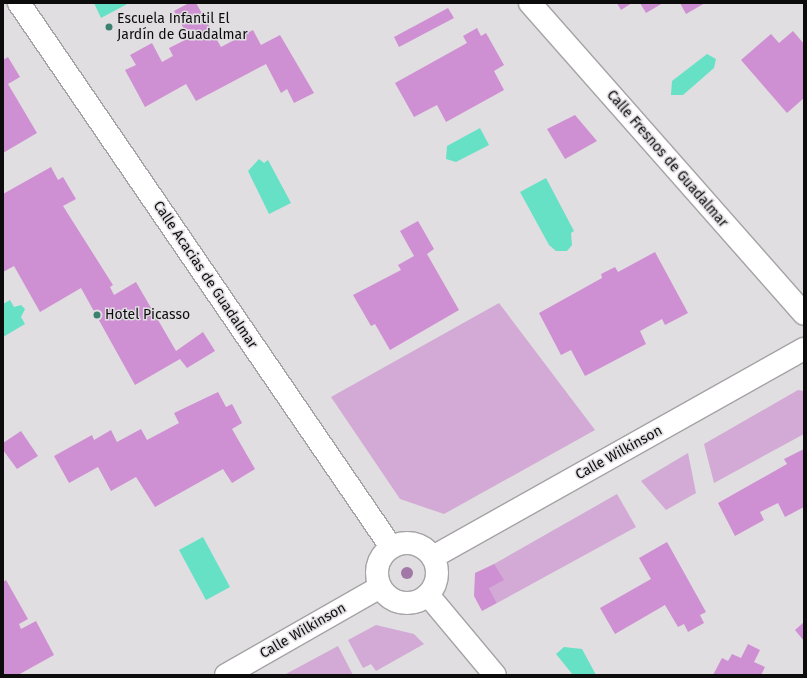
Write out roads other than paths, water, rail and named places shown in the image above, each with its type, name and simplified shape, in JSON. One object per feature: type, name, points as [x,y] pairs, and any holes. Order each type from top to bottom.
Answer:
[{"type":"street","name":"Calle Acacias de Guadalmar","points":[[19,3],[391,547]]},
{"type":"street","name":"Calle Fresnos de Guadalmar","points":[[530,3],[804,314]]},
{"type":"street","name":"Calle Wilkinson","points":[[433,557],[804,349]]},
{"type":"street","points":[[400,543],[418,545],[433,557],[438,577],[428,595],[418,601],[402,602],[387,596],[380,587],[378,564],[391,547],[400,543]]},
{"type":"street","name":"Calle Wilkinson","points":[[226,675],[380,587]]},
{"type":"street","points":[[428,595],[495,675]]},
{"type":"place","name":"Escuela Infantil El Jardín de Guadalmar","points":[[109,27]]},
{"type":"place","name":"Hotel Picasso","points":[[97,315]]}]
